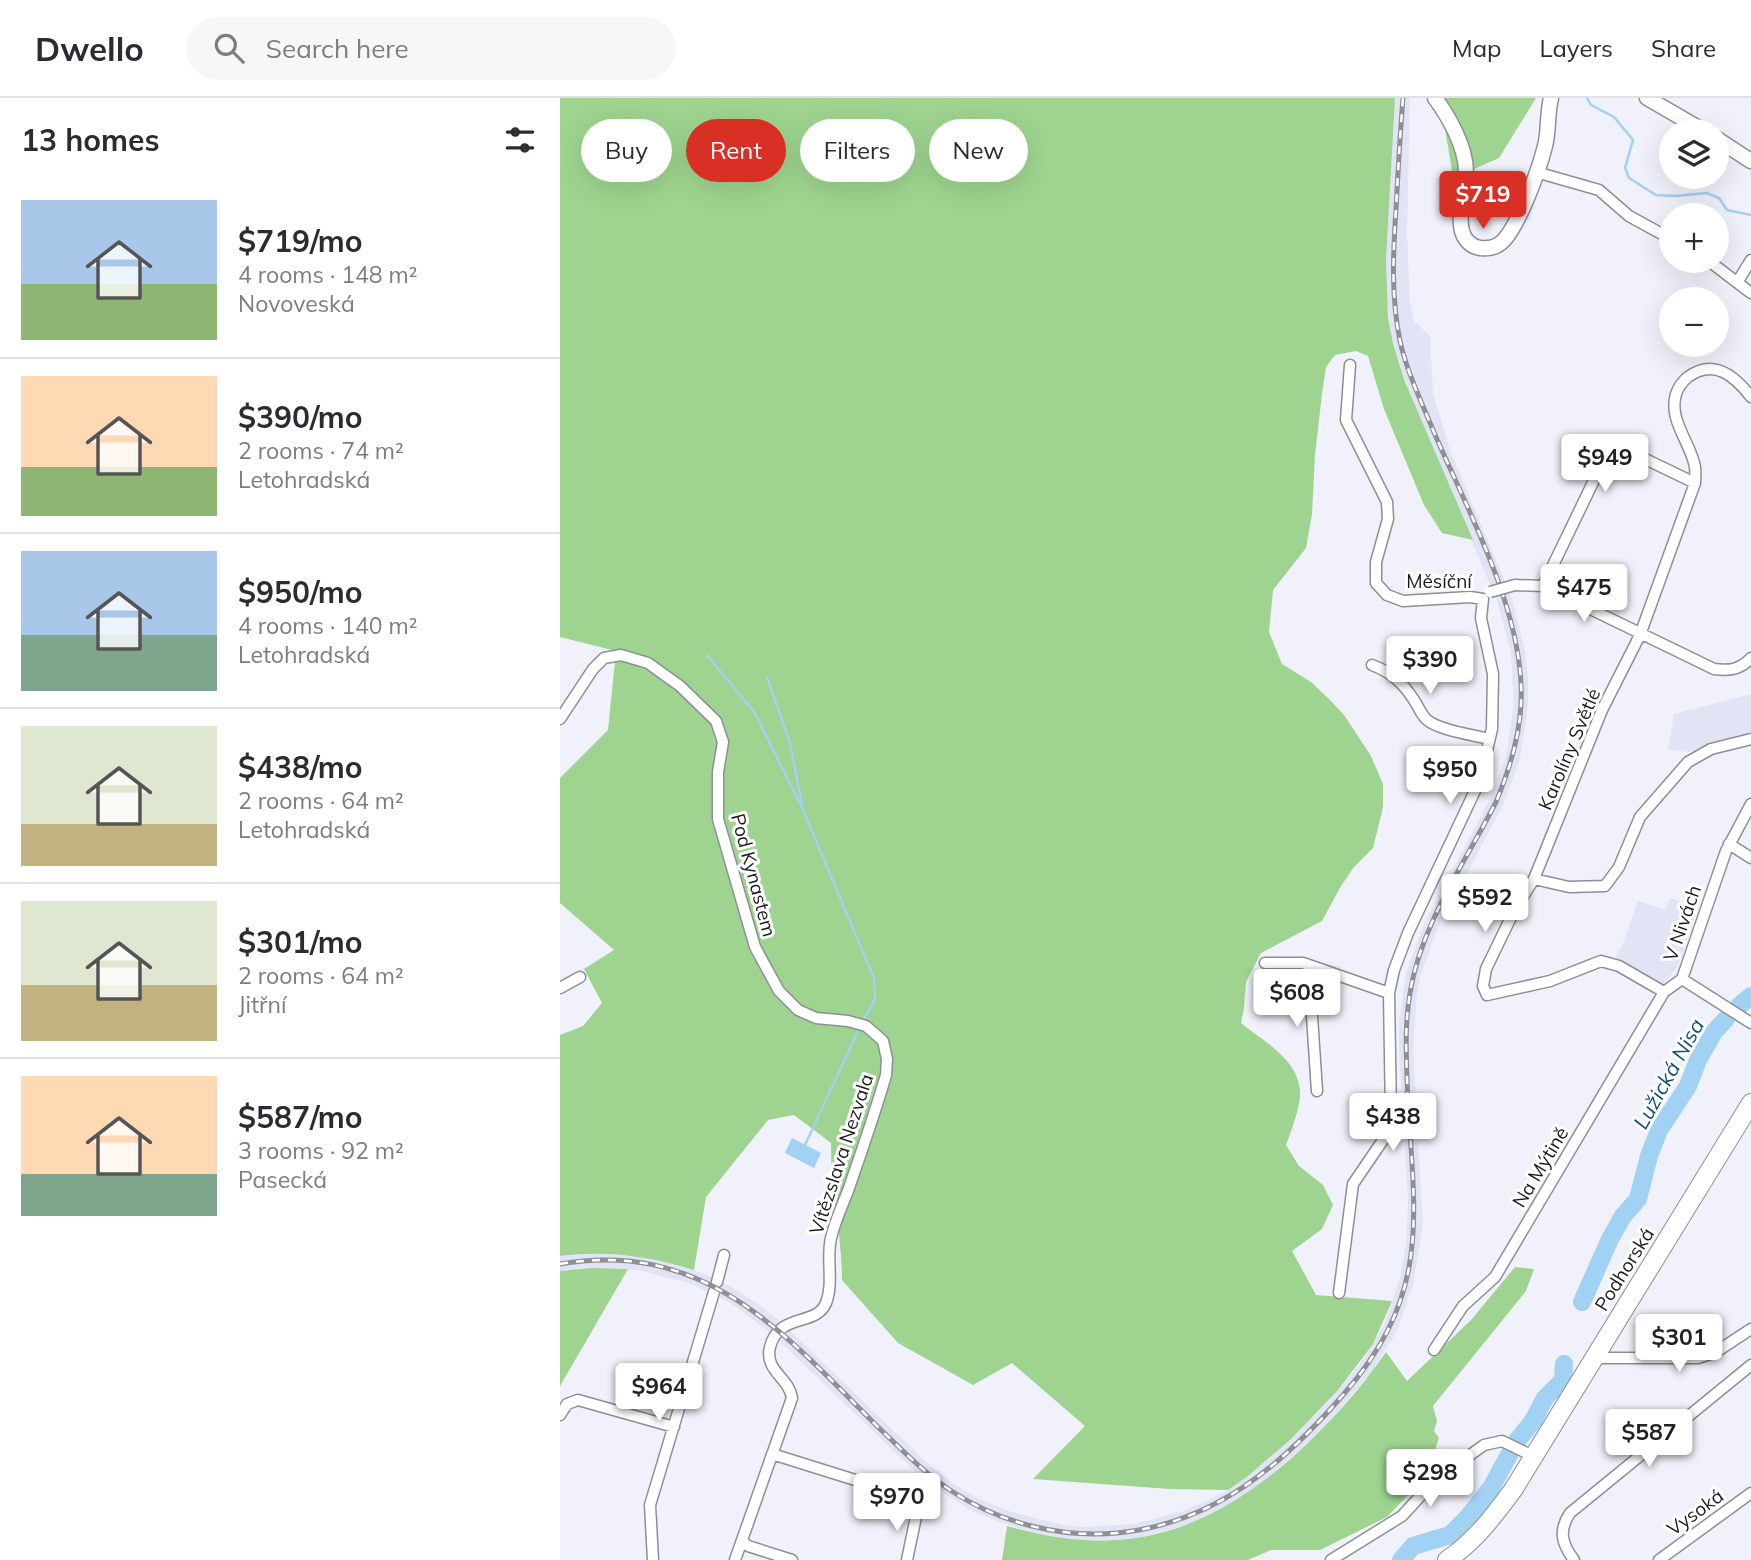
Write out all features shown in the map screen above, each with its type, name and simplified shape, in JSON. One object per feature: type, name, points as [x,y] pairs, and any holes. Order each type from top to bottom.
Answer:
[{"type":"main road","name":"Podhorská","points":[[1447,1560],[1471,1542],[1490,1521],[1528,1453],[1594,1358],[1751,1103]]},
{"type":"street","points":[[1435,98],[1447,114],[1466,170],[1461,230],[1465,239],[1475,247],[1490,248],[1506,239],[1522,208],[1546,145],[1551,98]]},
{"type":"street","points":[[1647,98],[1683,119]]},
{"type":"street","points":[[1729,147],[1751,161]]},
{"type":"street","points":[[1536,172],[1599,190],[1629,216],[1659,232]]},
{"type":"street","points":[[1738,281],[1751,260]]},
{"type":"street","points":[[1726,273],[1751,293]]},
{"type":"street","name":"Měsíční","points":[[1350,365],[1346,420],[1387,502],[1388,519],[1376,562],[1376,583],[1387,595],[1403,601],[1486,596],[1515,584],[1543,586],[1714,669],[1729,671],[1746,664],[1751,658]]},
{"type":"street","points":[[1543,586],[1612,443],[1695,483],[1696,467],[1676,417],[1675,395],[1683,382],[1696,372],[1717,369],[1735,378],[1751,397]]},
{"type":"street","name":"Karolíny Světlé","points":[[1664,992],[1619,966],[1601,961],[1550,981],[1487,995],[1483,986],[1486,969],[1515,909],[1534,879],[1602,710],[1640,635],[1695,483]]},
{"type":"street","points":[[1339,1293],[1353,1184],[1383,1140],[1391,1116],[1389,993],[1394,970],[1408,933],[1479,780],[1492,729],[1493,674],[1481,618],[1486,596]]},
{"type":"street","name":"Pod Kynastem","points":[[560,719],[593,669],[604,658],[621,655],[648,663],[680,686],[716,721],[723,742],[718,772],[718,820],[755,947],[779,991]]},
{"type":"street","points":[[1372,665],[1396,678],[1410,693],[1427,721],[1489,739]]},
{"type":"street","points":[[1534,879],[1570,887],[1605,886],[1619,867],[1640,817],[1688,762],[1711,749],[1751,739]]},
{"type":"street","name":"V Nivách","points":[[1751,804],[1729,844],[1682,979],[1751,1023]]},
{"type":"street","points":[[1729,844],[1751,858]]},
{"type":"street","points":[[1265,963],[1303,963],[1389,993]]},
{"type":"street","points":[[1314,967],[1311,1001],[1317,1091]]},
{"type":"street","points":[[560,988],[580,977]]},
{"type":"street","name":"Na Mýtině","points":[[1434,1350],[1463,1306],[1495,1277],[1664,992],[1682,979]]},
{"type":"street","name":"Vítězslava Nezvala","points":[[735,1560],[792,1398],[788,1385],[771,1366],[771,1345],[783,1327],[814,1315],[825,1305],[831,1239],[886,1075],[887,1059],[883,1041],[866,1026],[816,1018],[798,1010],[779,991]]},
{"type":"street","points":[[653,1560],[650,1504],[724,1255]]},
{"type":"street","points":[[1594,1358],[1698,1358],[1716,1352],[1751,1329]]},
{"type":"street","points":[[1574,1560],[1564,1547],[1562,1531],[1565,1520],[1575,1508],[1751,1365]]},
{"type":"street","points":[[560,1415],[567,1404],[578,1399],[674,1427]]},
{"type":"street","points":[[1331,1560],[1402,1516],[1435,1480],[1484,1445],[1496,1441],[1509,1443],[1528,1453]]},
{"type":"street","points":[[772,1454],[900,1494],[913,1503],[917,1512],[907,1560]]},
{"type":"street","name":"Vysoká","points":[[1659,1560],[1751,1493]]},
{"type":"street","points":[[741,1541],[748,1546],[792,1560]]},
{"type":"shaded area","points":[[1395,98],[1410,98],[1407,234],[1410,303],[1414,321],[1430,336],[1433,393],[1451,453],[1511,596],[1525,651],[1528,677],[1528,706],[1520,759],[1503,805],[1437,930],[1420,977],[1413,1049],[1423,1224],[1413,1285],[1397,1331],[1371,1373],[1301,1449],[1235,1502],[1188,1525],[1137,1538],[1083,1542],[1034,1534],[973,1512],[924,1480],[774,1336],[731,1303],[689,1283],[637,1270],[592,1268],[560,1271],[560,1256],[592,1253],[639,1256],[694,1270],[721,1281],[758,1304],[784,1325],[925,1461],[954,1484],[979,1499],[1012,1512],[1063,1525],[1084,1527],[1134,1524],[1183,1511],[1228,1490],[1269,1458],[1338,1390],[1360,1364],[1384,1325],[1399,1281],[1406,1245],[1408,1201],[1399,1022],[1406,973],[1424,924],[1490,799],[1506,755],[1514,705],[1511,653],[1497,601],[1411,397],[1393,344],[1387,304],[1386,260]]},
{"type":"shaded area","points":[[1751,694],[1751,736],[1689,752],[1668,750],[1674,714]]},
{"type":"shaded area","points":[[1670,898],[1698,908],[1678,966],[1661,987],[1615,959],[1638,901],[1665,910]]},
{"type":"green space","points":[[560,98],[1395,98],[1386,260],[1388,317],[1405,382],[1473,540],[1442,533],[1424,505],[1384,409],[1368,356],[1356,351],[1335,355],[1326,367],[1315,455],[1312,514],[1306,548],[1273,590],[1269,632],[1282,664],[1311,682],[1330,700],[1344,715],[1371,756],[1383,784],[1383,807],[1373,848],[1354,867],[1322,921],[1261,953],[1246,982],[1241,1023],[1278,1052],[1293,1069],[1298,1080],[1300,1097],[1286,1145],[1299,1166],[1323,1185],[1333,1205],[1322,1229],[1292,1251],[1316,1295],[1392,1301],[1373,1344],[1338,1390],[1291,1439],[1228,1490],[1170,1489],[1033,1479],[1085,1426],[1012,1363],[973,1385],[898,1343],[842,1280],[831,1143],[794,1115],[768,1120],[706,1197],[694,1270],[628,1256],[560,1256],[560,1035],[583,1026],[602,1003],[584,969],[614,950],[560,903],[560,778],[608,730],[616,651],[560,637]]},
{"type":"green space","points":[[1440,98],[1536,98],[1499,158],[1474,169],[1454,183]]},
{"type":"green space","points":[[1515,1267],[1534,1269],[1526,1291],[1433,1406],[1437,1421],[1434,1431],[1439,1438],[1426,1476],[1387,1517],[1320,1550],[1271,1550],[1248,1560],[1002,1560],[1007,1526],[1049,1536],[1088,1540],[1125,1539],[1161,1533],[1228,1505],[1261,1483],[1307,1444],[1354,1393],[1386,1352],[1407,1381],[1471,1320]]},
{"type":"green space","points":[[628,1269],[560,1386],[560,1271]]},
{"type":"water","points":[[792,1138],[821,1153],[814,1168],[785,1153]]},
{"type":"waterway","points":[[1587,98],[1591,105],[1614,117],[1633,140],[1625,168],[1629,178],[1656,195],[1707,193],[1719,198],[1727,210],[1751,215]]},
{"type":"waterway","points":[[707,655],[755,713],[803,810],[874,978],[875,999],[862,1022]]},
{"type":"waterway","points":[[767,677],[790,743],[802,805]]},
{"type":"waterway","name":"Lužická Nisa","points":[[1739,1006],[1751,996]]},
{"type":"waterway","name":"Lužická Nisa","points":[[1582,1302],[1610,1239],[1623,1216],[1638,1199],[1659,1130],[1688,1086],[1698,1060],[1714,1032],[1726,1019]]},
{"type":"waterway","points":[[805,1145],[858,1031]]},
{"type":"waterway","name":"Lužická Nisa","points":[[1401,1560],[1413,1546],[1450,1535],[1467,1518],[1491,1488],[1516,1442],[1533,1421],[1545,1398],[1563,1380],[1564,1364]]},
{"type":"railway","points":[[560,1264],[611,1260],[658,1266],[700,1280],[738,1301],[775,1328],[914,1461],[953,1492],[1011,1520],[1074,1533],[1117,1533],[1152,1527],[1215,1504],[1244,1487],[1296,1445],[1320,1421],[1373,1356],[1393,1318],[1406,1282],[1412,1245],[1414,1207],[1406,1036],[1410,993],[1416,967],[1434,918],[1501,790],[1516,743],[1521,705],[1520,671],[1505,600],[1478,529],[1406,364],[1400,341],[1395,308],[1394,259],[1403,98]]}]
